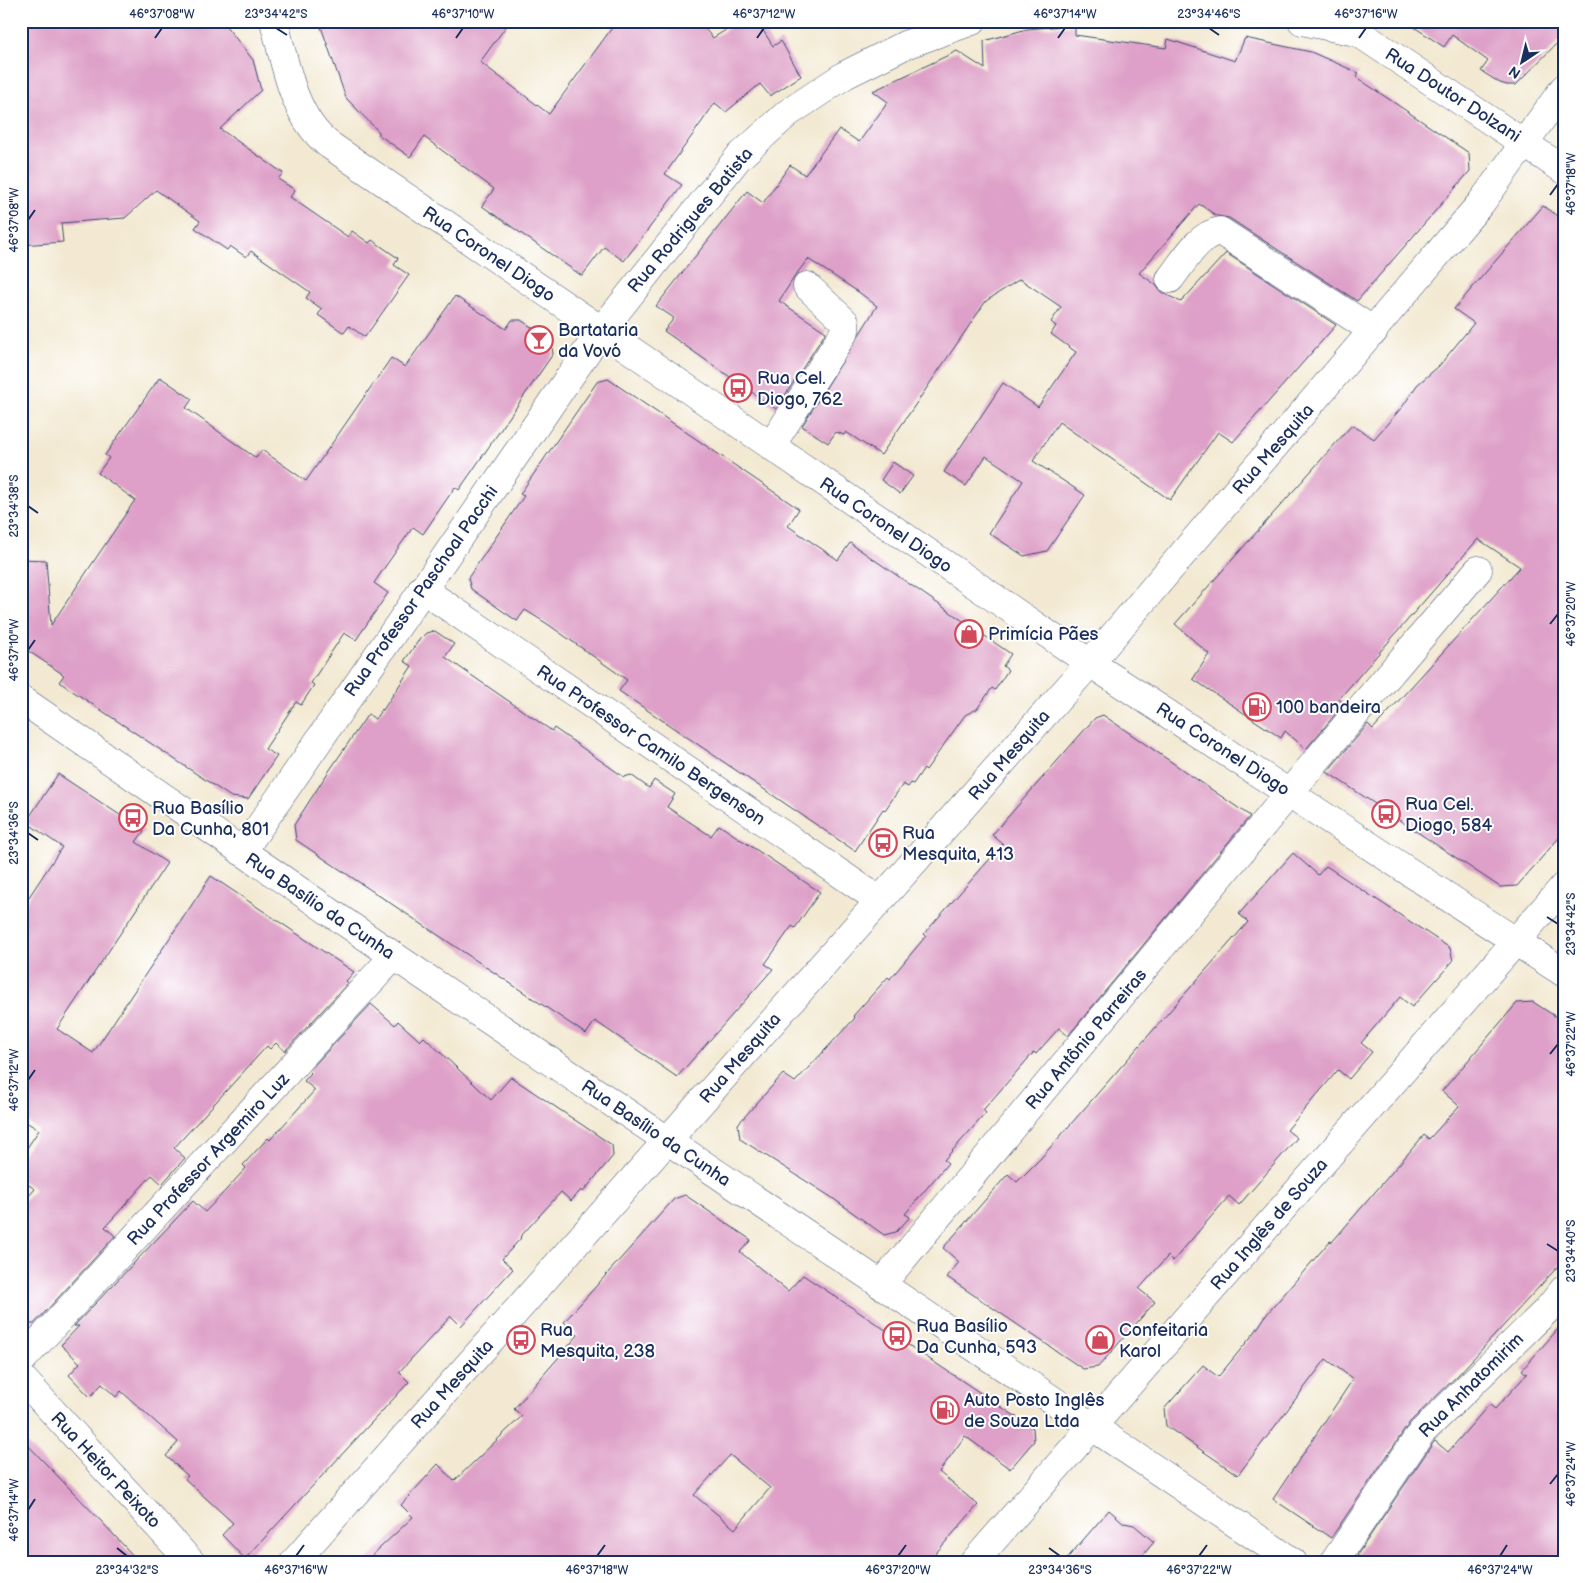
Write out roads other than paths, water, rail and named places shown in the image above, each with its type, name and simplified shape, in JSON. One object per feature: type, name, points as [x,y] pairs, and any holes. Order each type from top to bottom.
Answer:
[{"type":"street","name":"Rua Coronel Diogo","points":[[274,21],[285,64],[302,111],[314,133],[601,331],[1090,663],[1564,973]]},
{"type":"street","name":"Rua Rodrigues Batista","points":[[601,331],[738,158],[788,113],[845,75],[904,46],[972,21]]},
{"type":"street","points":[[1302,21],[1349,27]]},
{"type":"street","name":"Rua Doutor Dolzani","points":[[1349,27],[1564,170]]},
{"type":"street","name":"Rua Mesquita","points":[[294,1562],[1090,663],[1481,203],[1564,88]]},
{"type":"street","points":[[1170,279],[1197,245],[1212,232],[1220,231],[1374,331]]},
{"type":"street","points":[[771,446],[845,331],[845,322],[806,286]]},
{"type":"street","name":"Rua Professor Paschoal Pacchi","points":[[242,852],[601,331]]},
{"type":"street","name":"Rua Antônio Parreiras","points":[[882,1285],[1290,793],[1478,570]]},
{"type":"street","name":"Rua Professor Camilo Bergenson","points":[[422,590],[879,900]]},
{"type":"street","name":"Rua Basílio da Cunha","points":[[21,699],[394,956],[1293,1562]]},
{"type":"street","name":"Rua Inglês de Souza","points":[[974,1562],[1564,886]]},
{"type":"street","name":"Rua Professor Argemiro Luz","points":[[21,1361],[394,956]]},
{"type":"street","name":"Rua Anhatomirim","points":[[1334,1562],[1421,1433],[1547,1310],[1564,1289]]},
{"type":"street","name":"Rua Heitor Peixoto","points":[[21,1377],[191,1562]]},
{"type":"place","name":"Bartataria da Vovó","points":[[539,340]]},
{"type":"place","name":"Rua Cel. Diogo, 762","points":[[738,388]]},
{"type":"place","name":"Primícia Pães","points":[[969,634]]},
{"type":"place","name":"100 bandeira","points":[[1257,707]]},
{"type":"place","name":"Rua Cel. Diogo, 584","points":[[1386,814]]},
{"type":"place","name":"Rua Basílio Da Cunha, 801","points":[[133,818]]},
{"type":"place","name":"Rua Mesquita, 413","points":[[883,843]]},
{"type":"place","name":"Rua Basílio Da Cunha, 593","points":[[897,1336]]},
{"type":"place","name":"Rua Mesquita, 238","points":[[521,1340]]},
{"type":"place","name":"Confeitaria Karol","points":[[1100,1340]]},
{"type":"place","name":"Auto Posto Inglês de Souza Ltda","points":[[945,1410]]}]
